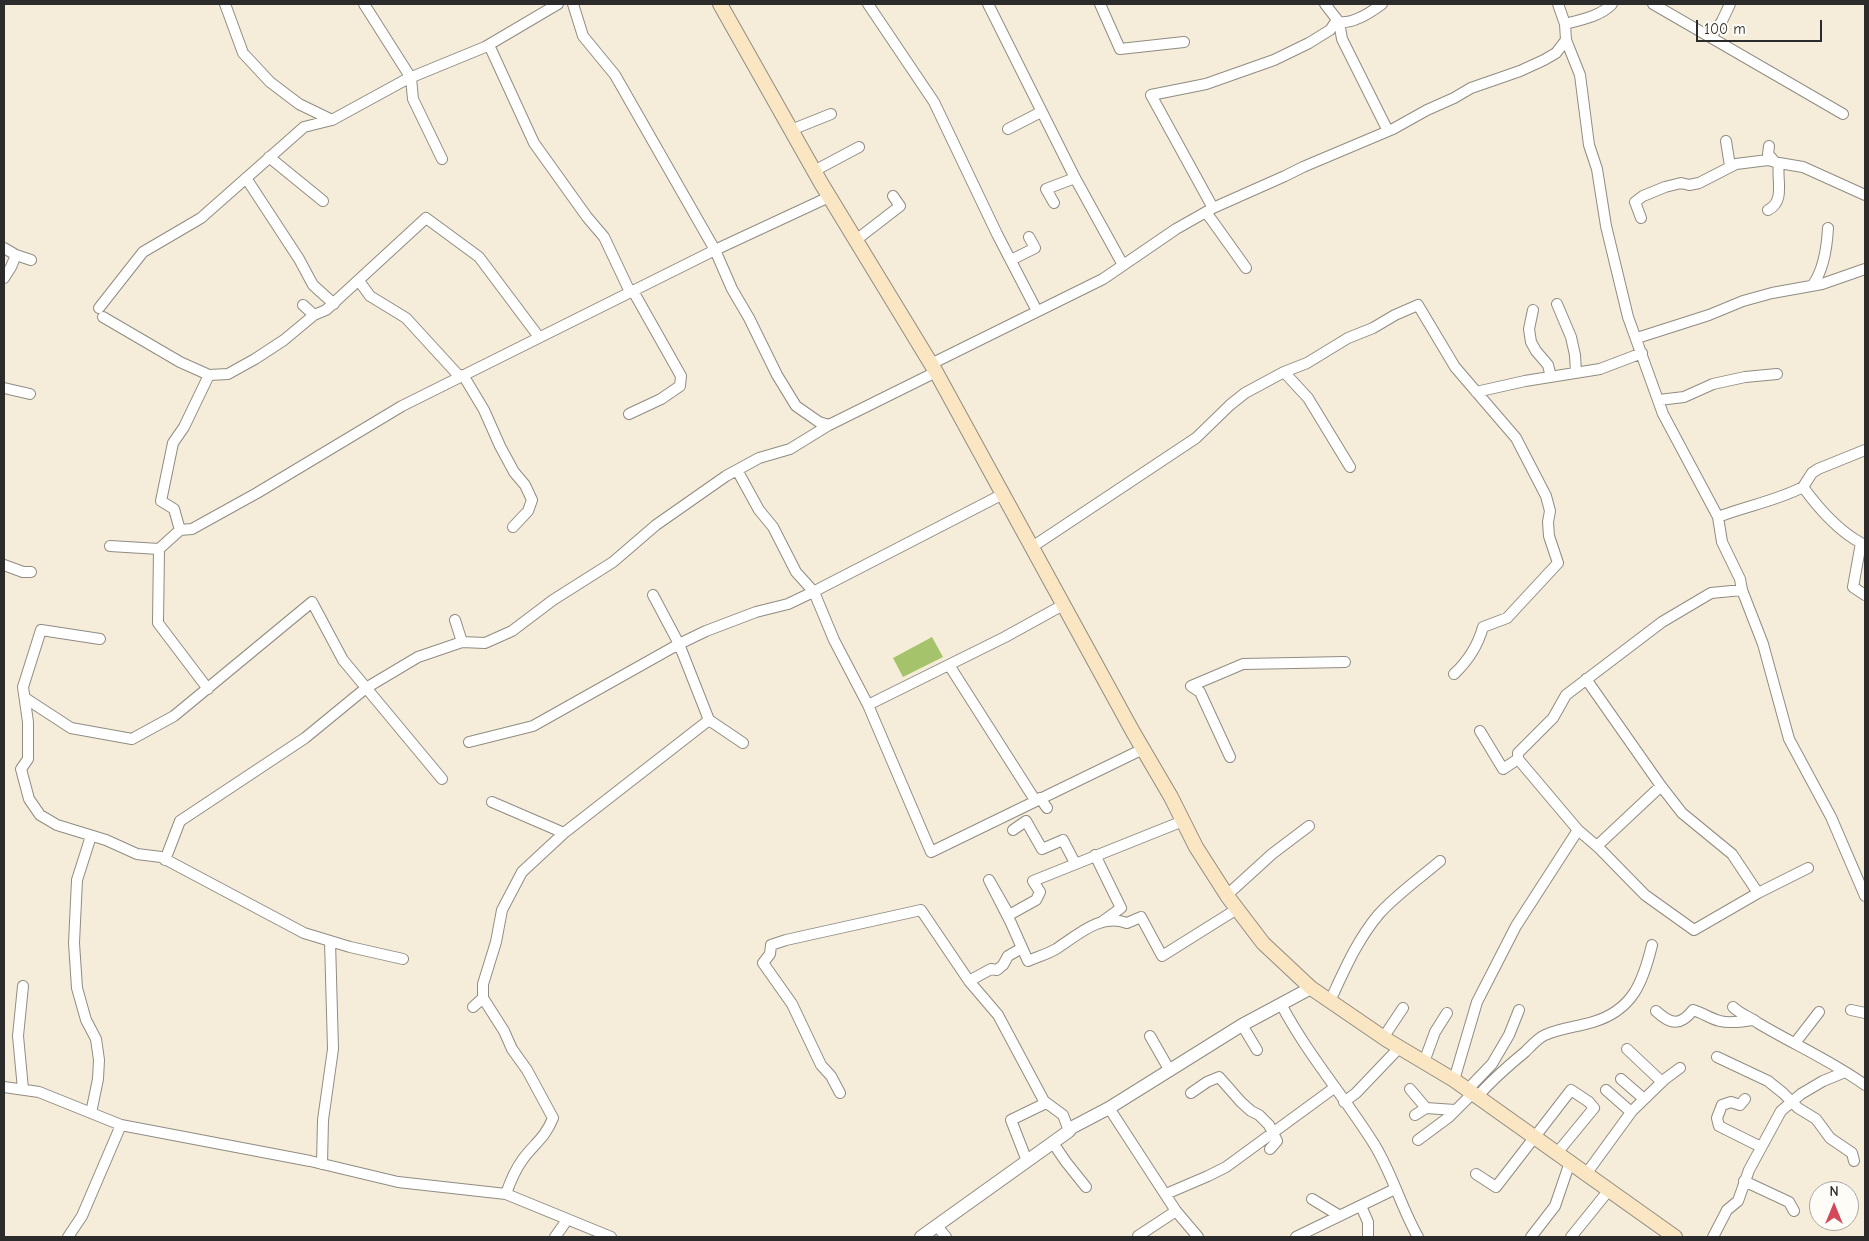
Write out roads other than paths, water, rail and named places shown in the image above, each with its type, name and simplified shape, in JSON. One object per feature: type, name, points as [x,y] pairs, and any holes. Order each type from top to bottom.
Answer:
[{"type":"main road","points":[[720,4],[829,197],[934,368],[1196,847],[1227,895],[1263,943],[1311,988],[1383,1038],[1454,1080],[1675,1237]]},
{"type":"street","points":[[225,4],[243,53],[259,71],[299,104],[332,120]]},
{"type":"street","points":[[364,4],[411,78],[413,99],[442,159]]},
{"type":"street","points":[[539,337],[479,257],[426,218],[334,304],[314,315],[284,340],[228,374],[209,375],[180,362],[101,313],[143,252],[202,218],[304,127],[332,120],[411,78],[489,45],[558,4]]},
{"type":"street","points":[[573,4],[583,36],[615,75],[715,250],[732,289],[796,406],[819,422],[829,425]]},
{"type":"street","points":[[868,4],[934,102],[1037,310]]},
{"type":"street","points":[[988,4],[1075,178],[1123,265]]},
{"type":"street","points":[[1100,4],[1120,49],[1184,42]]},
{"type":"street","points":[[1325,4],[1338,21],[1342,39],[1388,131]]},
{"type":"street","points":[[1338,21],[1346,23],[1368,14],[1382,4]]},
{"type":"street","points":[[1558,4],[1565,24],[1566,40],[1578,67],[1589,145],[1597,169],[1606,226],[1625,303],[1642,353],[1663,414],[1718,517],[1722,542],[1740,579],[1742,590],[1763,644],[1789,739],[1831,817],[1865,896]]},
{"type":"street","points":[[1565,24],[1596,15],[1612,4]]},
{"type":"street","points":[[1653,4],[1843,114]]},
{"type":"street","points":[[1711,37],[1720,25],[1730,4]]},
{"type":"street","points":[[1246,268],[1209,210],[1151,96],[1206,84],[1274,60],[1309,43],[1330,30],[1338,21]]},
{"type":"street","points":[[165,860],[180,820],[305,738],[366,688],[418,657],[462,642],[485,643],[512,631],[554,600],[613,562],[688,502],[737,470],[759,458],[790,449],[829,425],[1037,310],[1103,279],[1176,229],[1209,210],[1388,131],[1471,88],[1520,72],[1556,53],[1566,40]]},
{"type":"street","points":[[489,45],[534,143],[587,217],[604,237],[632,291],[681,376],[680,386],[661,399],[630,414]]},
{"type":"street","points":[[1008,129],[1041,112]]},
{"type":"street","points":[[791,130],[831,114]]},
{"type":"street","points":[[1726,141],[1730,166]]},
{"type":"street","points":[[1768,210],[1776,203],[1780,187],[1777,163],[1768,154],[1769,146]]},
{"type":"street","points":[[814,171],[859,147]]},
{"type":"street","points":[[269,157],[323,201]]},
{"type":"street","points":[[1641,218],[1635,202],[1643,196],[1665,186],[1681,183],[1689,185],[1699,183],[1736,164],[1768,160],[1803,167],[1865,194]]},
{"type":"street","points":[[246,178],[294,251],[313,285],[334,304]]},
{"type":"street","points":[[1054,203],[1046,189],[1075,178]]},
{"type":"street","points":[[856,240],[900,206],[893,196]]},
{"type":"street","points":[[110,546],[159,549],[180,530],[192,529],[402,406],[715,250],[829,197]]},
{"type":"street","points":[[1812,286],[1822,268],[1828,228]]},
{"type":"street","points":[[1011,260],[1035,248],[1029,237]]},
{"type":"street","points":[[4,248],[16,255],[31,260]]},
{"type":"street","points":[[4,278],[16,255]]},
{"type":"street","points":[[1637,338],[1709,315],[1743,301],[1839,279],[1865,269]]},
{"type":"street","points":[[359,281],[370,296],[406,318],[461,376],[484,410],[500,446],[514,472],[525,485],[532,500],[528,511],[513,527]]},
{"type":"street","points":[[303,304],[314,315]]},
{"type":"street","points":[[1557,304],[1571,337],[1576,373]]},
{"type":"street","points":[[1032,547],[1196,438],[1230,405],[1245,394],[1284,372],[1307,363],[1348,338],[1373,328],[1395,315],[1418,305],[1455,367],[1516,438],[1541,485],[1550,511],[1548,522],[1549,536],[1558,563],[1507,618],[1483,627],[1464,665],[1454,674]]},
{"type":"street","points":[[1533,310],[1529,330],[1531,342],[1548,365],[1551,377]]},
{"type":"street","points":[[1476,392],[1600,369],[1642,353]]},
{"type":"street","points":[[1284,372],[1308,398],[1350,467]]},
{"type":"street","points":[[1659,400],[1684,397],[1713,384],[1745,377],[1778,374]]},
{"type":"street","points":[[180,530],[174,509],[162,500],[166,475],[173,443],[184,427],[209,375]]},
{"type":"street","points":[[4,388],[30,394]]},
{"type":"street","points":[[1718,517],[1732,510],[1786,496],[1803,487],[1812,473],[1818,469],[1865,450]]},
{"type":"street","points":[[737,470],[760,510],[773,527],[796,572],[814,592],[834,640],[868,705],[931,852],[1143,749]]},
{"type":"street","points":[[1803,487],[1846,534],[1861,543],[1853,587],[1865,595]]},
{"type":"street","points":[[469,742],[533,726],[679,644],[706,631],[756,612],[788,604],[814,592],[1003,494]]},
{"type":"street","points":[[159,549],[158,623],[208,688]]},
{"type":"street","points":[[4,566],[23,572],[31,572]]},
{"type":"street","points":[[1742,590],[1711,593],[1662,622],[1586,679],[1566,695],[1553,718],[1518,753],[1518,759],[1578,830],[1597,846],[1645,895],[1694,930],[1758,893],[1808,868]]},
{"type":"street","points":[[653,595],[679,644],[709,720],[744,743]]},
{"type":"street","points":[[25,698],[71,728],[132,739],[174,716],[312,602],[343,660],[442,779]]},
{"type":"street","points":[[868,705],[1006,637],[1063,605]]},
{"type":"street","points":[[455,620],[462,642]]},
{"type":"street","points":[[100,639],[41,630],[23,687],[28,722],[28,759],[20,769],[30,799],[40,815],[57,825],[106,840],[137,854],[161,857],[304,933],[403,959]]},
{"type":"street","points":[[1230,757],[1200,692],[1191,686],[1243,664],[1345,662]]},
{"type":"street","points":[[949,665],[1038,799],[1048,808]]},
{"type":"street","points":[[1586,679],[1682,813],[1732,854],[1758,893]]},
{"type":"street","points":[[506,1194],[510,1179],[523,1159],[548,1131],[553,1118],[527,1070],[512,1049],[504,1031],[483,998],[483,984],[496,942],[502,910],[522,872],[564,833],[709,720]]},
{"type":"street","points":[[1480,731],[1503,769],[1518,759]]},
{"type":"street","points":[[1597,846],[1661,786]]},
{"type":"street","points":[[492,802],[564,833]]},
{"type":"street","points":[[1095,855],[1121,908],[1101,922],[1080,932],[1055,950],[1028,961],[990,880],[1009,915],[1036,900],[1040,892],[1033,881],[1075,863],[1182,820]]},
{"type":"street","points":[[1013,830],[1026,821],[1042,849],[1063,840],[1075,863]]},
{"type":"street","points":[[1227,895],[1272,854],[1309,826]]},
{"type":"street","points":[[1454,1080],[1477,1002],[1516,926],[1578,830]]},
{"type":"street","points":[[91,836],[77,880],[74,943],[77,988],[86,1020],[96,1039],[99,1060],[98,1079],[91,1113]]},
{"type":"street","points":[[1330,1001],[1348,966],[1353,950],[1379,914],[1440,861]]},
{"type":"street","points":[[1101,922],[1117,920],[1127,923],[1141,917],[1162,956],[1237,909]]},
{"type":"street","points":[[840,1093],[831,1076],[820,1065],[792,1004],[763,963],[770,954],[771,945],[921,910],[968,981],[998,1015],[1046,1103],[1063,1115],[1069,1131]]},
{"type":"street","points":[[968,981],[991,969],[997,970],[1003,965],[1008,956],[1022,948],[1011,923]]},
{"type":"street","points":[[322,1164],[323,1120],[333,1049],[330,941]]},
{"type":"street","points":[[1418,1140],[1473,1093],[1495,1078],[1543,1036],[1564,1028],[1607,1018],[1621,1010],[1646,969],[1652,945]]},
{"type":"street","points":[[23,986],[18,1036],[23,1090]]},
{"type":"street","points":[[921,1237],[1071,1128],[1109,1108],[1242,1025],[1311,988]]},
{"type":"street","points":[[473,1007],[483,998]]},
{"type":"street","points":[[1280,1004],[1295,1031],[1374,1145],[1389,1174],[1405,1214],[1418,1237]]},
{"type":"street","points":[[1732,1007],[1772,1033],[1795,1044],[1865,1085]]},
{"type":"street","points":[[1383,1038],[1403,1008]]},
{"type":"street","points":[[1473,1093],[1509,1035],[1519,1010]]},
{"type":"street","points":[[1656,1012],[1667,1021],[1677,1022],[1686,1020],[1693,1010],[1720,1021],[1733,1023],[1754,1020]]},
{"type":"street","points":[[1851,1010],[1865,1013]]},
{"type":"street","points":[[1795,1044],[1819,1012]]},
{"type":"street","points":[[1424,1062],[1435,1032],[1446,1013]]},
{"type":"street","points":[[1242,1025],[1257,1050]]},
{"type":"street","points":[[1150,1036],[1170,1070]]},
{"type":"street","points":[[1344,1102],[1356,1093],[1399,1048]]},
{"type":"street","points":[[1627,1049],[1662,1082]]},
{"type":"street","points":[[1716,1057],[1768,1081],[1792,1102],[1816,1119],[1830,1138],[1852,1153],[1854,1161]]},
{"type":"street","points":[[1586,1174],[1631,1112],[1662,1082],[1680,1068]]},
{"type":"street","points":[[1713,1237],[1727,1210],[1738,1201],[1744,1180],[1781,1111],[1801,1094],[1845,1072]]},
{"type":"street","points":[[1191,1093],[1206,1082],[1219,1077],[1241,1102],[1259,1115],[1274,1132],[1277,1141],[1270,1149]]},
{"type":"street","points":[[1622,1079],[1644,1099]]},
{"type":"street","points":[[4,1087],[40,1092],[121,1125],[322,1164],[398,1182],[506,1194],[610,1237]]},
{"type":"street","points":[[1166,1194],[1226,1166],[1334,1088]]},
{"type":"street","points":[[1410,1089],[1426,1108]]},
{"type":"street","points":[[1476,1174],[1496,1187],[1572,1090],[1594,1108],[1557,1153]]},
{"type":"street","points":[[1606,1090],[1631,1112]]},
{"type":"street","points":[[1745,1099],[1740,1105],[1731,1102],[1722,1106],[1718,1118],[1719,1126],[1761,1147]]},
{"type":"street","points":[[1027,1161],[1011,1120],[1046,1103]]},
{"type":"street","points":[[1109,1108],[1176,1211],[1198,1237]]},
{"type":"street","points":[[1415,1115],[1426,1108],[1455,1110]]},
{"type":"street","points":[[68,1237],[82,1216],[121,1125]]},
{"type":"street","points":[[1053,1142],[1086,1187]]},
{"type":"street","points":[[1531,1236],[1555,1206],[1570,1162]]},
{"type":"street","points":[[1744,1180],[1789,1202],[1794,1211]]},
{"type":"street","points":[[1296,1237],[1395,1189]]},
{"type":"street","points":[[1571,1237],[1609,1190]]},
{"type":"street","points":[[1312,1199],[1340,1216]]},
{"type":"street","points":[[1361,1206],[1368,1222],[1368,1237]]},
{"type":"street","points":[[1139,1237],[1176,1211]]},
{"type":"street","points":[[555,1237],[567,1220]]},
{"type":"street","points":[[937,1226],[946,1237]]}]
